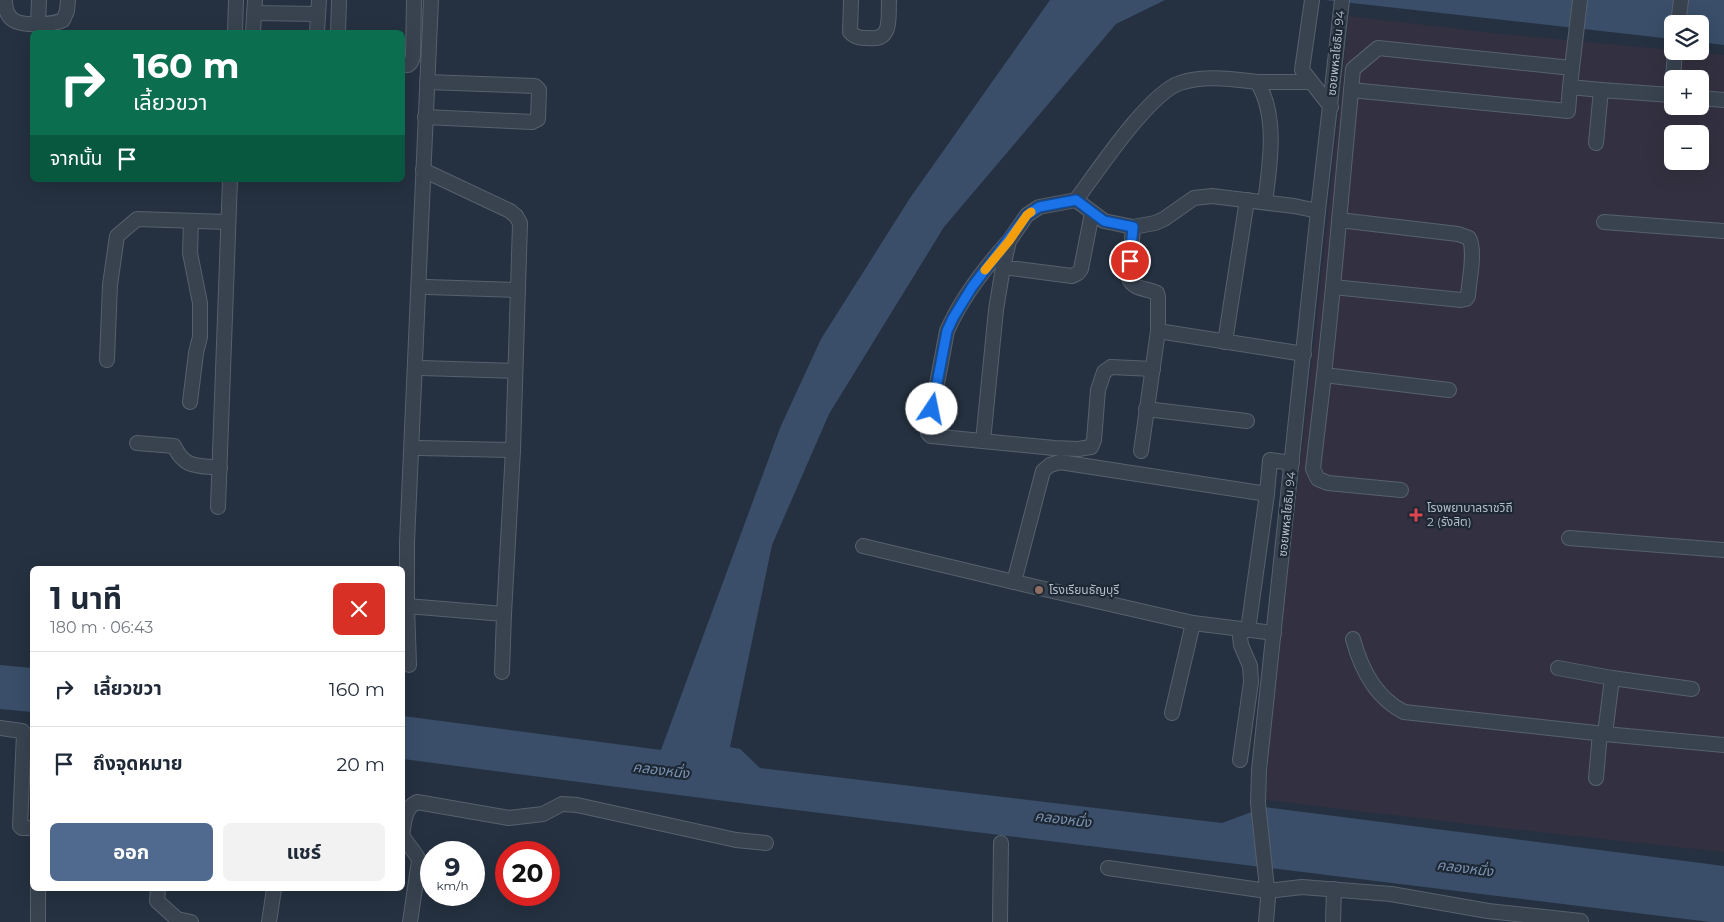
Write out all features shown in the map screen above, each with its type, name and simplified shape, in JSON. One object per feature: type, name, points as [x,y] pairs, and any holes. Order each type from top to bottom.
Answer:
[{"type":"street","points":[[5,0],[6,10],[15,21],[38,24],[56,23],[63,20],[67,11],[68,0]]},
{"type":"street","points":[[38,24],[40,0]]},
{"type":"street","points":[[235,30],[236,0]]},
{"type":"street","points":[[338,30],[339,0]]},
{"type":"street","points":[[405,65],[408,65],[413,57],[414,0]]},
{"type":"street","points":[[409,665],[407,542],[431,0]]},
{"type":"street","points":[[851,0],[850,32],[857,37],[878,39],[887,30],[889,0]]},
{"type":"street","points":[[1351,90],[1568,111],[1580,0]]},
{"type":"street","points":[[1679,15],[1681,0]]},
{"type":"street","name":"ซอยพหลโยธิน 94","points":[[1312,5],[1302,70],[1331,107]]},
{"type":"street","name":"ซอยพหลโยธิน 94","points":[[1266,922],[1266,887],[1258,803],[1259,770],[1318,211],[1342,6]]},
{"type":"street","points":[[253,30],[255,7],[318,7],[317,30]]},
{"type":"street","points":[[1401,490],[1328,483],[1318,479],[1313,469],[1340,220],[1353,69],[1378,48],[1572,68]]},
{"type":"street","points":[[1153,369],[1111,367],[1104,372],[1098,390],[1094,440],[1091,447],[1078,449],[1054,448],[930,436],[928,433],[947,331],[972,287],[1027,215],[1039,207],[1076,200],[1142,113],[1168,89],[1178,84],[1194,79],[1216,78],[1257,82],[1311,82]]},
{"type":"street","points":[[425,117],[532,122],[538,119],[539,90],[535,86],[427,82]]},
{"type":"street","points":[[1257,82],[1264,93],[1268,109],[1271,163],[1265,202]]},
{"type":"street","points":[[1570,87],[1664,94]]},
{"type":"street","points":[[1596,143],[1601,90]]},
{"type":"street","points":[[1709,99],[1724,100]]},
{"type":"street","points":[[423,170],[510,211],[520,223],[513,450],[502,672]]},
{"type":"street","points":[[218,507],[230,182]]},
{"type":"street","points":[[1076,200],[1104,221],[1133,227],[1143,226],[1164,219],[1194,198],[1212,196],[1318,211]]},
{"type":"street","points":[[1226,342],[1247,200]]},
{"type":"street","points":[[1003,267],[1072,276],[1078,273],[1081,269],[1092,213]]},
{"type":"street","points":[[107,360],[110,285],[117,236],[137,219],[228,222]]},
{"type":"street","points":[[1333,287],[1461,300],[1466,299],[1468,296],[1472,252],[1472,243],[1469,238],[1458,234],[1340,220]]},
{"type":"street","points":[[190,402],[196,353],[200,337],[200,303],[190,254],[191,221]]},
{"type":"street","points":[[1604,222],[1724,231]]},
{"type":"street","points":[[1133,227],[1130,283],[1157,293],[1158,297],[1158,331],[1140,451]]},
{"type":"street","points":[[983,441],[996,310],[1009,241]]},
{"type":"street","points":[[427,287],[518,290]]},
{"type":"street","points":[[1158,331],[1304,354]]},
{"type":"street","points":[[421,368],[515,371]]},
{"type":"street","points":[[1324,375],[1449,390]]},
{"type":"street","points":[[1146,409],[1247,421]]},
{"type":"street","points":[[137,443],[174,446],[179,457],[190,464],[220,468]]},
{"type":"street","points":[[419,448],[513,450]]},
{"type":"street","points":[[1240,760],[1251,682],[1250,666],[1241,645],[1270,460],[1292,463]]},
{"type":"street","points":[[1014,582],[1044,471],[1050,465],[1060,462],[1266,494]]},
{"type":"street","points":[[1568,538],[1724,550]]},
{"type":"street","points":[[864,546],[1193,623],[1274,632]]},
{"type":"street","points":[[407,606],[504,614]]},
{"type":"street","points":[[1172,713],[1193,623]]},
{"type":"street","points":[[1354,639],[1358,658],[1372,683],[1382,697],[1392,706],[1404,712],[1724,745]]},
{"type":"street","points":[[1558,668],[1612,678],[1692,689]]},
{"type":"street","points":[[1596,778],[1612,678]]},
{"type":"street","points":[[0,728],[22,731],[24,733],[20,826],[22,828],[30,828]]},
{"type":"street","points":[[405,818],[411,805],[418,802],[509,818],[543,814],[562,804],[577,805],[736,840],[766,843]]},
{"type":"street","points":[[405,840],[417,855],[419,861],[410,922]]},
{"type":"street","points":[[1000,922],[1001,843]]},
{"type":"street","points":[[1108,868],[1266,887],[1302,887],[1391,894],[1488,916],[1581,921]]},
{"type":"street","points":[[1333,922],[1334,889]]},
{"type":"street","points":[[38,891],[38,922]]},
{"type":"street","points":[[158,891],[157,901],[177,919],[192,922]]},
{"type":"street","points":[[269,922],[274,891]]},
{"type":"shaded area","points":[[1349,16],[1493,33],[1664,49],[1664,60],[1709,60],[1709,54],[1724,55],[1724,852],[1266,800],[1270,733]]},
{"type":"water","name":"คลองหนึ่ง","points":[[1050,0],[1165,0],[1116,24],[944,227],[829,414],[772,545],[730,747],[740,749],[760,768],[1222,823],[1265,807],[1724,866],[1724,922],[1710,922],[763,806],[405,759],[405,716],[661,750],[780,428],[821,339],[910,198]]},
{"type":"water","points":[[1325,0],[1724,0],[1724,45],[1709,43],[1709,15],[1664,15],[1664,38]]},
{"type":"water","points":[[0,665],[30,668],[30,712],[0,709]]},
{"type":"slow traffic","points":[[985,270],[1031,212]]},
{"type":"place","name":"โรงพยาบาลราชวิถี 2 (รังสิต)","points":[[1416,515]]},
{"type":"place","name":"โรงเรียนธัญบุรี","points":[[1039,590]]},
{"type":"route","points":[[932,409],[947,331],[953,318],[972,287],[1027,215],[1039,207],[1076,200],[1104,221],[1133,227],[1130,261]]}]
